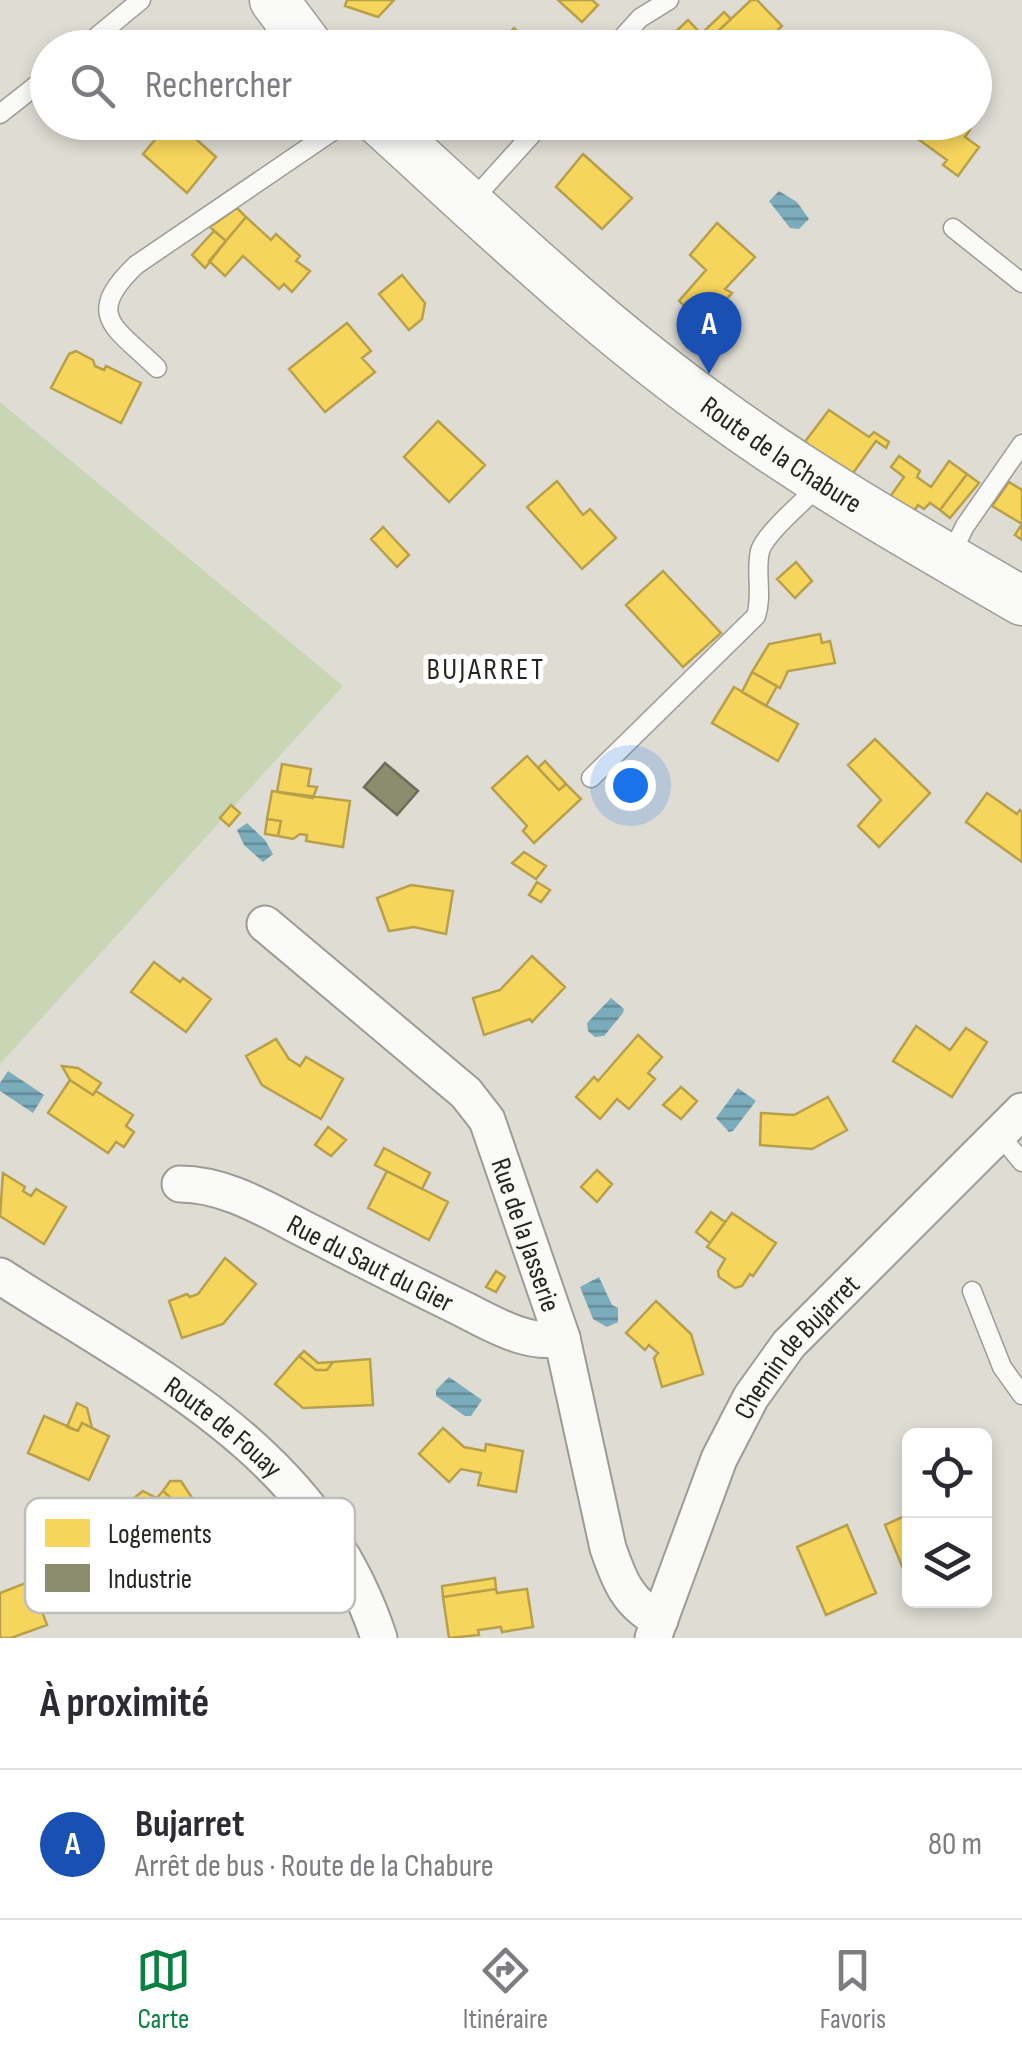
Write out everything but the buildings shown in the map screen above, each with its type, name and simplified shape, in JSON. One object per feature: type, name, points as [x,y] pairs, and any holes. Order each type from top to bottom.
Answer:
[{"type":"main road","points":[[274,0],[296,30]]},
{"type":"main road","name":"Route de la Chabure","points":[[400,140],[606,323],[690,390],[820,483],[1022,601]]},
{"type":"street","name":"Rue de la Jasserie","points":[[264,924],[478,1106],[562,1338],[608,1548],[618,1577],[656,1629]]},
{"type":"street","name":"Chemin de Bujarret","points":[[656,1629],[718,1459],[751,1397],[789,1344],[1010,1122]]},
{"type":"street","name":"Rue du Saut du Gier","points":[[180,1184],[200,1184],[243,1199],[524,1336],[540,1341],[562,1338]]},
{"type":"street","name":"Route de Fouay","points":[[0,1276],[212,1412],[277,1468],[302,1498]]},
{"type":"street","name":"Route de Fouay","points":[[355,1579],[379,1638]]},
{"type":"lane","points":[[105,30],[141,0]]},
{"type":"lane","points":[[629,30],[640,18],[669,0]]},
{"type":"lane","points":[[0,114],[30,90]]},
{"type":"lane","points":[[157,368],[114,325],[107,312],[108,298],[117,283],[136,265],[320,140]]},
{"type":"lane","points":[[470,203],[527,140]]},
{"type":"lane","points":[[953,228],[1022,283]]},
{"type":"lane","points":[[949,559],[965,526],[1022,444]]},
{"type":"lane","points":[[591,778],[756,616],[760,603],[759,555],[764,540],[820,483]]},
{"type":"lane","points":[[1010,1122],[1022,1162]]},
{"type":"lane","points":[[972,1291],[1002,1366],[1022,1395]]},
{"type":"green space","points":[[0,402],[343,686],[0,1064]]},
{"type":"water","points":[[779,191],[797,202],[809,219],[799,229],[790,228],[769,201]]},
{"type":"water","points":[[247,823],[273,854],[263,862],[244,845],[237,830]]},
{"type":"water","points":[[611,998],[624,1009],[623,1013],[604,1036],[595,1037],[588,1031],[587,1023]]},
{"type":"water","points":[[8,1071],[44,1095],[33,1113],[0,1091]]},
{"type":"water","points":[[738,1088],[756,1101],[729,1132],[716,1118]]},
{"type":"water","points":[[599,1277],[612,1305],[618,1308],[618,1322],[607,1327],[593,1319],[580,1287]]},
{"type":"water","points":[[449,1377],[482,1400],[471,1416],[436,1396],[436,1390]]},
{"type":"place","name":"Bujarret","points":[[709,374]]},
{"type":"district","name":"BUJARRET","points":[[486,669]]}]
